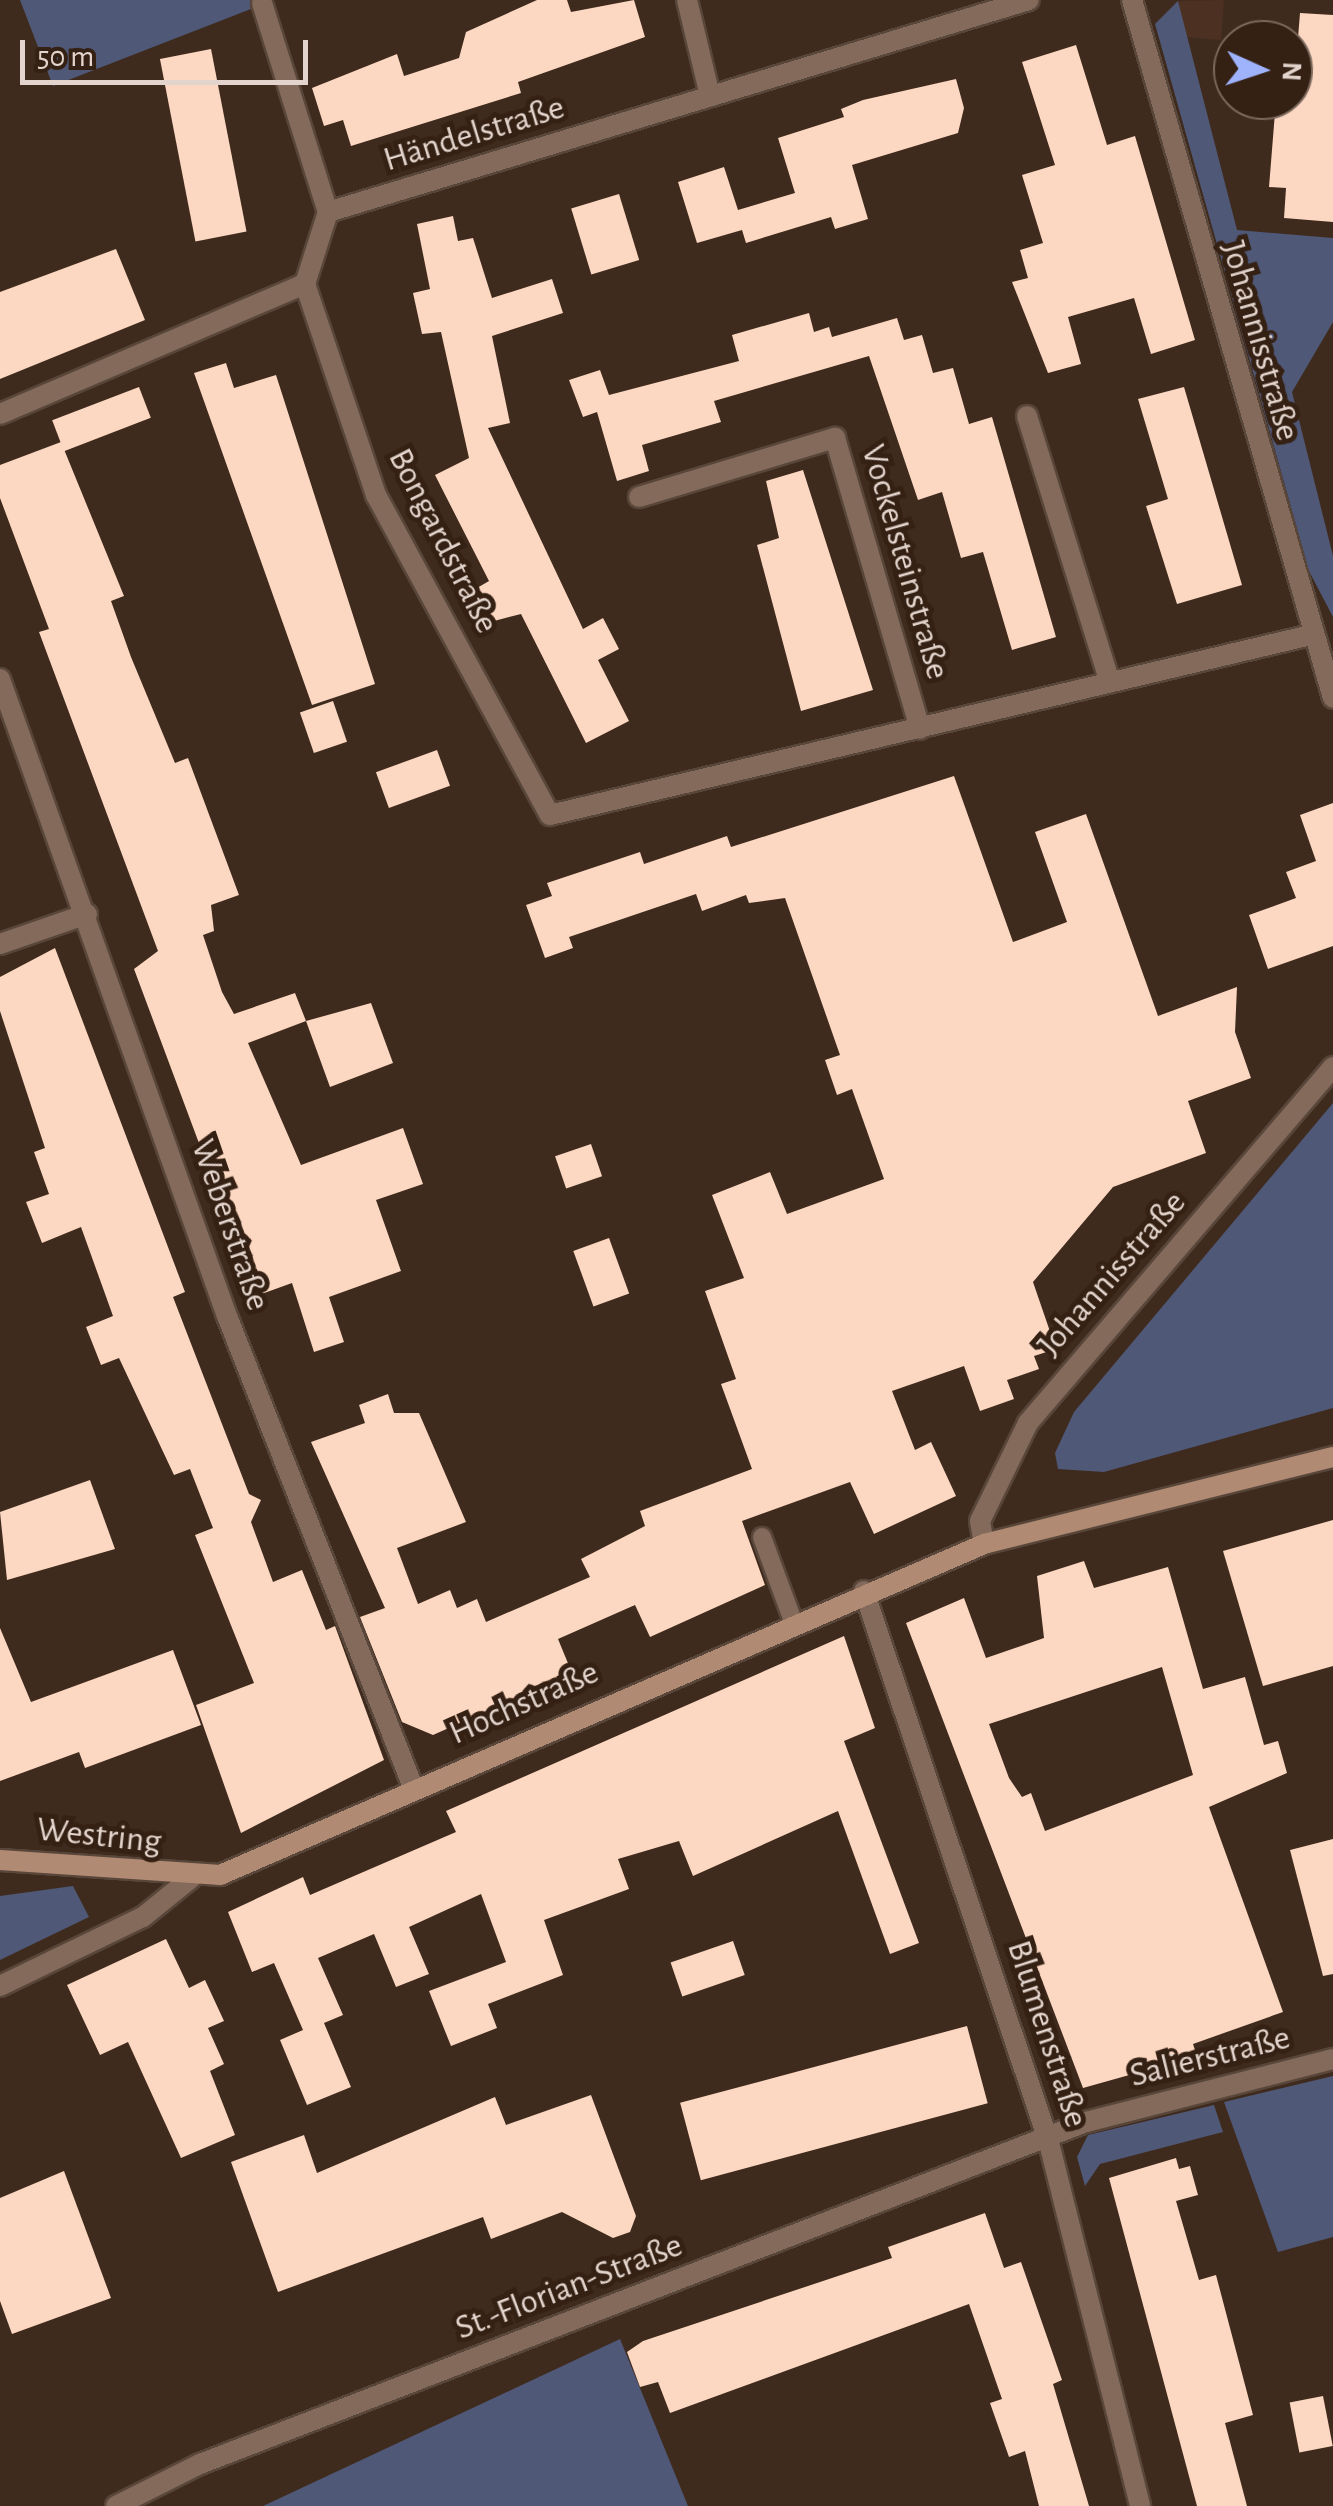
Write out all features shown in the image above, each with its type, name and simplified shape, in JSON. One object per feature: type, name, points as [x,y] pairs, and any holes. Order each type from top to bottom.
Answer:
[{"type":"main road","name":"Hochstraße","points":[[191,1878],[240,1868],[412,1787],[793,1621],[984,1544],[1333,1457]]},
{"type":"main road","name":"Westring","points":[[0,1860],[191,1878]]},
{"type":"street","points":[[687,0],[710,96]]},
{"type":"street","name":"Händelstraße","points":[[328,212],[1029,0]]},
{"type":"street","name":"Johannisstraße","points":[[1132,0],[1312,636],[1333,698]]},
{"type":"street","points":[[0,414],[305,284],[328,212],[262,2]]},
{"type":"street","name":"Bongardstraße","points":[[305,284],[376,495],[550,815]]},
{"type":"street","points":[[1027,416],[1110,682]]},
{"type":"street","name":"Vockelsteinstraße","points":[[639,496],[835,438],[920,729]]},
{"type":"street","name":"Vockelsteinstraße","points":[[550,815],[1312,636]]},
{"type":"street","name":"Weberstraße","points":[[0,679],[87,914],[227,1316],[412,1787]]},
{"type":"street","points":[[0,944],[87,914]]},
{"type":"street","name":"Johannisstraße","points":[[984,1544],[980,1521],[1028,1423],[1333,1067]]},
{"type":"street","name":"Blumenstraße","points":[[864,1591],[1049,2142],[1140,2506]]},
{"type":"street","name":"Hochstraße","points":[[0,1986],[143,1918],[191,1878]]},
{"type":"street","name":"Salierstraße","points":[[1049,2142],[1086,2122],[1333,2059]]},
{"type":"street","name":"St.-Florian-Straße","points":[[116,2506],[436,2372],[1049,2142]]},
{"type":"lane","points":[[762,1536],[793,1621]]},
{"type":"shaded area","points":[[20,0],[254,0],[256,7],[53,86]]},
{"type":"shaded area","points":[[1224,0],[1222,20],[1213,20],[1213,39],[1186,37],[1178,1]]},
{"type":"shaded area","points":[[1178,1],[1237,230],[1333,238],[1333,322],[1292,392],[1333,556],[1333,617],[1309,571],[1155,24]]},
{"type":"shaded area","points":[[1333,1103],[1333,1408],[1104,1472],[1058,1469],[1055,1453],[1074,1412]]},
{"type":"shaded area","points":[[73,1886],[89,1917],[0,1960],[0,1896]]},
{"type":"shaded area","points":[[1333,2076],[1333,2237],[1278,2252],[1224,2102]]},
{"type":"shaded area","points":[[1214,2105],[1223,2132],[1100,2164],[1085,2186],[1077,2157],[1088,2135]]},
{"type":"shaded area","points":[[620,2339],[688,2506],[263,2506]]},
{"type":"building","points":[[537,0],[567,0],[571,12],[634,0],[645,37],[518,82],[521,93],[351,146],[343,120],[324,126],[312,88],[397,54],[404,76],[459,58],[466,32]]},
{"type":"building","points":[[1300,13],[1333,15],[1333,222],[1284,218],[1286,188],[1269,187],[1274,120],[1313,120],[1313,20],[1299,20]]},
{"type":"building","points":[[1076,45],[1107,145],[1135,136],[1195,340],[1151,354],[1134,298],[1068,317],[1081,364],[1048,373],[1012,282],[1028,278],[1020,250],[1043,243],[1022,175],[1055,165],[1022,62]]},
{"type":"building","points":[[211,49],[246,232],[195,242],[160,59]]},
{"type":"building","points":[[956,79],[964,108],[958,133],[852,165],[868,219],[835,229],[831,217],[746,243],[742,230],[697,243],[678,182],[724,167],[738,210],[795,193],[778,138],[844,117],[841,109],[863,100]]},
{"type":"building","points":[[619,194],[639,260],[591,275],[571,209]]},
{"type":"building","points":[[453,216],[458,241],[473,238],[492,298],[552,279],[563,313],[492,336],[510,423],[488,428],[583,629],[603,618],[619,649],[598,660],[629,721],[586,743],[521,614],[494,621],[477,588],[489,581],[435,475],[469,458],[441,332],[422,334],[413,293],[430,289],[417,224]]},
{"type":"building","points":[[116,249],[145,320],[0,379],[0,292]]},
{"type":"building","points":[[809,313],[814,332],[829,327],[832,337],[897,318],[904,340],[922,335],[933,373],[953,368],[969,424],[992,417],[1056,637],[1012,650],[983,552],[961,558],[942,492],[918,500],[869,356],[714,401],[721,422],[642,445],[649,471],[617,481],[597,412],[583,417],[569,380],[600,370],[609,395],[739,361],[732,335]]},
{"type":"building","points":[[226,363],[234,388],[276,375],[375,684],[312,705],[194,373]]},
{"type":"building","points":[[139,387],[151,418],[64,451],[52,420]]},
{"type":"building","points":[[1184,387],[1242,585],[1177,604],[1146,506],[1168,499],[1138,399]]},
{"type":"building","points":[[61,442],[124,596],[111,601],[131,657],[175,763],[188,758],[239,895],[211,905],[214,931],[203,935],[222,992],[234,1014],[295,993],[306,1021],[248,1043],[301,1165],[403,1128],[423,1184],[376,1200],[401,1271],[329,1297],[344,1342],[314,1352],[292,1283],[256,1296],[134,969],[158,951],[39,632],[49,629],[0,498],[0,465]]},
{"type":"building","points":[[803,470],[873,690],[801,711],[757,545],[779,538],[766,481]]},
{"type":"building","points":[[333,701],[347,742],[314,753],[300,712]]},
{"type":"building","points":[[437,750],[450,786],[389,808],[376,772]]},
{"type":"building","points":[[954,776],[1013,942],[1067,922],[1035,832],[1086,814],[1158,1016],[1237,987],[1235,1032],[1251,1078],[1188,1101],[1206,1153],[1113,1187],[1033,1282],[1056,1349],[1034,1356],[1039,1369],[1007,1380],[1014,1399],[980,1411],[964,1366],[892,1391],[915,1450],[931,1442],[956,1496],[874,1534],[850,1482],[742,1521],[765,1585],[650,1637],[635,1605],[558,1639],[572,1673],[433,1735],[402,1722],[360,1617],[385,1608],[311,1442],[365,1423],[359,1405],[388,1394],[394,1413],[419,1413],[466,1522],[397,1548],[418,1604],[450,1590],[457,1608],[477,1599],[486,1622],[590,1577],[581,1559],[645,1526],[640,1511],[752,1469],[721,1384],[736,1379],[705,1291],[744,1278],[712,1195],[770,1172],[787,1214],[884,1179],[852,1089],[837,1095],[825,1060],[840,1055],[785,898],[749,903],[746,895],[702,911],[696,894],[569,937],[573,948],[545,958],[526,905],[552,896],[547,883],[640,852],[644,864],[727,836],[731,847]]},
{"type":"building","points":[[1333,803],[1333,946],[1268,969],[1249,915],[1296,898],[1286,872],[1316,861],[1300,815]]},
{"type":"building","points":[[55,948],[185,1292],[173,1297],[249,1494],[261,1500],[251,1522],[273,1582],[302,1570],[326,1630],[335,1626],[384,1760],[241,1833],[196,1705],[254,1683],[195,1535],[213,1528],[190,1469],[174,1475],[119,1358],[101,1365],[86,1327],[113,1316],[81,1227],[42,1243],[26,1202],[49,1194],[34,1152],[45,1148],[0,1011],[0,977]]},
{"type":"building","points":[[371,1003],[393,1063],[330,1087],[306,1021]]},
{"type":"building","points":[[591,1144],[602,1176],[566,1189],[555,1156]]},
{"type":"building","points":[[609,1238],[629,1293],[593,1306],[573,1251]]},
{"type":"building","points":[[90,1480],[115,1549],[7,1580],[0,1512]]},
{"type":"building","points":[[1333,1520],[1333,1666],[1263,1686],[1223,1551]]},
{"type":"building","points":[[1084,1561],[1094,1588],[1168,1567],[1203,1689],[1245,1677],[1264,1745],[1278,1741],[1287,1773],[1209,1807],[1283,2012],[1193,2044],[1197,2056],[1083,2088],[906,1623],[964,1598],[986,1658],[1044,1638],[1037,1576]],"holes":[[[1162,1667],[1193,1775],[1045,1831],[1031,1793],[1022,1797],[1009,1778],[989,1724]]]},
{"type":"building","points":[[0,1628],[31,1702],[173,1650],[201,1725],[85,1768],[79,1752],[0,1781]]},
{"type":"building","points":[[844,1636],[875,1728],[844,1741],[919,1943],[890,1954],[838,1811],[693,1876],[679,1841],[618,1859],[629,1889],[544,1920],[563,1975],[488,2004],[497,2028],[451,2046],[429,1991],[506,1962],[481,1894],[409,1927],[429,1974],[396,1987],[374,1934],[318,1958],[343,2015],[324,2023],[351,2087],[307,2105],[280,2040],[303,2030],[274,1963],[252,1972],[228,1912],[303,1877],[310,1895],[456,1832],[446,1811]]},
{"type":"building","points":[[1333,1839],[1333,1974],[1323,1976],[1290,1850]]},
{"type":"building","points":[[166,1939],[189,1988],[205,1980],[224,2021],[208,2028],[224,2064],[210,2071],[235,2135],[181,2158],[128,2042],[100,2055],[67,1985]]},
{"type":"building","points":[[733,1941],[745,1975],[682,1997],[671,1962]]},
{"type":"building","points":[[967,2026],[988,2103],[701,2180],[680,2103]]},
{"type":"building","points":[[591,2095],[636,2216],[630,2232],[613,2238],[562,2212],[491,2239],[483,2217],[278,2292],[231,2162],[304,2135],[317,2173],[495,2097],[506,2125]]},
{"type":"building","points":[[1176,2158],[1179,2169],[1190,2166],[1198,2195],[1176,2201],[1199,2280],[1216,2275],[1253,2415],[1225,2423],[1247,2506],[1197,2506],[1109,2178]]},
{"type":"building","points":[[64,2171],[111,2298],[12,2334],[0,2301],[0,2198]]},
{"type":"building","points":[[985,2213],[1004,2268],[1021,2262],[1062,2380],[1053,2384],[1089,2506],[1039,2506],[1025,2451],[1009,2457],[990,2403],[1002,2399],[969,2304],[670,2413],[658,2382],[640,2387],[627,2352],[643,2341],[892,2258],[888,2247]]},
{"type":"building","points":[[1323,2396],[1333,2446],[1299,2453],[1290,2402]]}]
